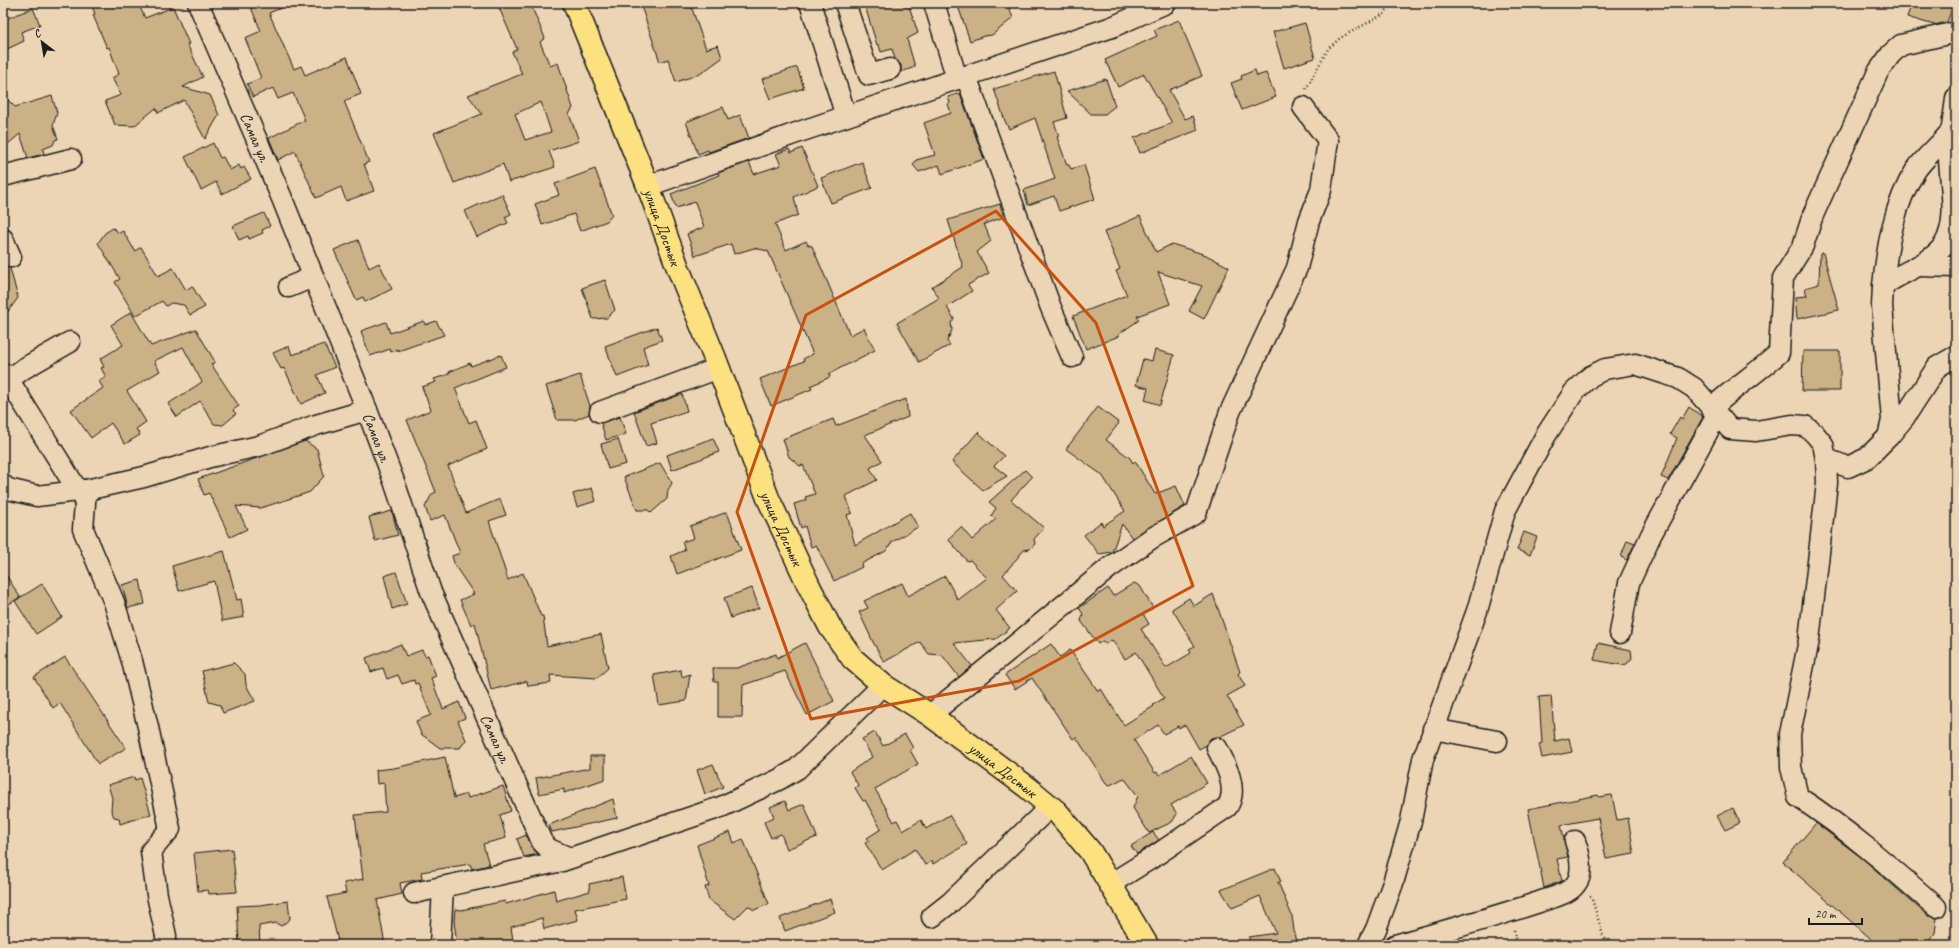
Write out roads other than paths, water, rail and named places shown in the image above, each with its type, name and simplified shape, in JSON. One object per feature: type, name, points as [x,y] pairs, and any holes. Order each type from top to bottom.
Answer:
[{"type":"main road","name":"улица Достык","points":[[574,3],[648,186],[678,268],[719,368],[768,498],[830,627],[853,659],[883,685],[930,715],[1028,787],[1050,807],[1090,851],[1147,945]]},
{"type":"street","name":"Самал ул.","points":[[198,3],[281,196],[367,410],[395,484],[431,592],[542,842],[549,849],[570,858]]},
{"type":"street","points":[[846,3],[869,75],[890,69]]},
{"type":"street","points":[[934,3],[1051,308],[1072,357]]},
{"type":"street","points":[[648,186],[846,116],[1112,27],[1166,3]]},
{"type":"street","points":[[817,6],[846,116]]},
{"type":"street","points":[[1620,632],[1629,583],[1651,535],[1706,436],[1719,418],[1731,390],[1762,368],[1779,353],[1780,305],[1783,278],[1803,246],[1813,215],[1878,72],[1891,54],[1901,44],[1956,32]]},
{"type":"street","points":[[1883,286],[1895,276],[1928,261],[1944,245],[1951,230],[1954,212],[1949,160],[1951,131],[1956,98]]},
{"type":"street","points":[[930,715],[1109,568],[1152,538],[1196,513],[1230,412],[1296,268],[1320,190],[1328,140],[1303,107]]},
{"type":"street","points":[[1888,437],[1892,420],[1882,306],[1886,260],[1895,218],[1904,192],[1916,170],[1951,131]]},
{"type":"street","points":[[3,176],[71,159]]},
{"type":"street","points":[[3,239],[11,257]]},
{"type":"street","points":[[1918,266],[1956,267]]},
{"type":"street","points":[[289,287],[313,277]]},
{"type":"street","points":[[70,342],[7,377],[82,491],[84,529],[114,602],[132,660],[170,829],[151,851],[157,895],[166,936]]},
{"type":"street","points":[[1826,459],[1848,467],[1867,458],[1904,418],[1937,367],[1956,356]]},
{"type":"street","points":[[1368,945],[1376,929],[1393,883],[1411,821],[1423,759],[1477,611],[1505,511],[1546,435],[1574,392],[1591,376],[1605,369],[1636,364],[1678,378],[1694,388],[1719,418],[1756,431],[1792,425],[1805,426],[1814,433],[1823,444],[1826,459],[1827,483],[1809,640],[1790,734],[1791,767],[1798,797],[1826,815],[1936,907]]},
{"type":"street","points":[[600,412],[719,368]]},
{"type":"street","points":[[3,485],[8,489],[37,496],[82,491],[144,477],[210,457],[259,446],[316,425],[367,410]]},
{"type":"street","points":[[414,893],[570,858],[721,807],[780,779],[797,769],[883,685]]},
{"type":"street","points":[[1433,729],[1498,741]]},
{"type":"street","points":[[1110,884],[1152,858],[1227,807],[1231,801],[1232,794],[1226,766],[1217,748]]},
{"type":"street","points":[[932,917],[951,902],[1050,807]]},
{"type":"street","points":[[1395,945],[1507,913],[1564,893],[1575,885],[1581,871],[1580,853],[1575,841]]},
{"type":"street","points":[[440,945],[443,887]]}]
